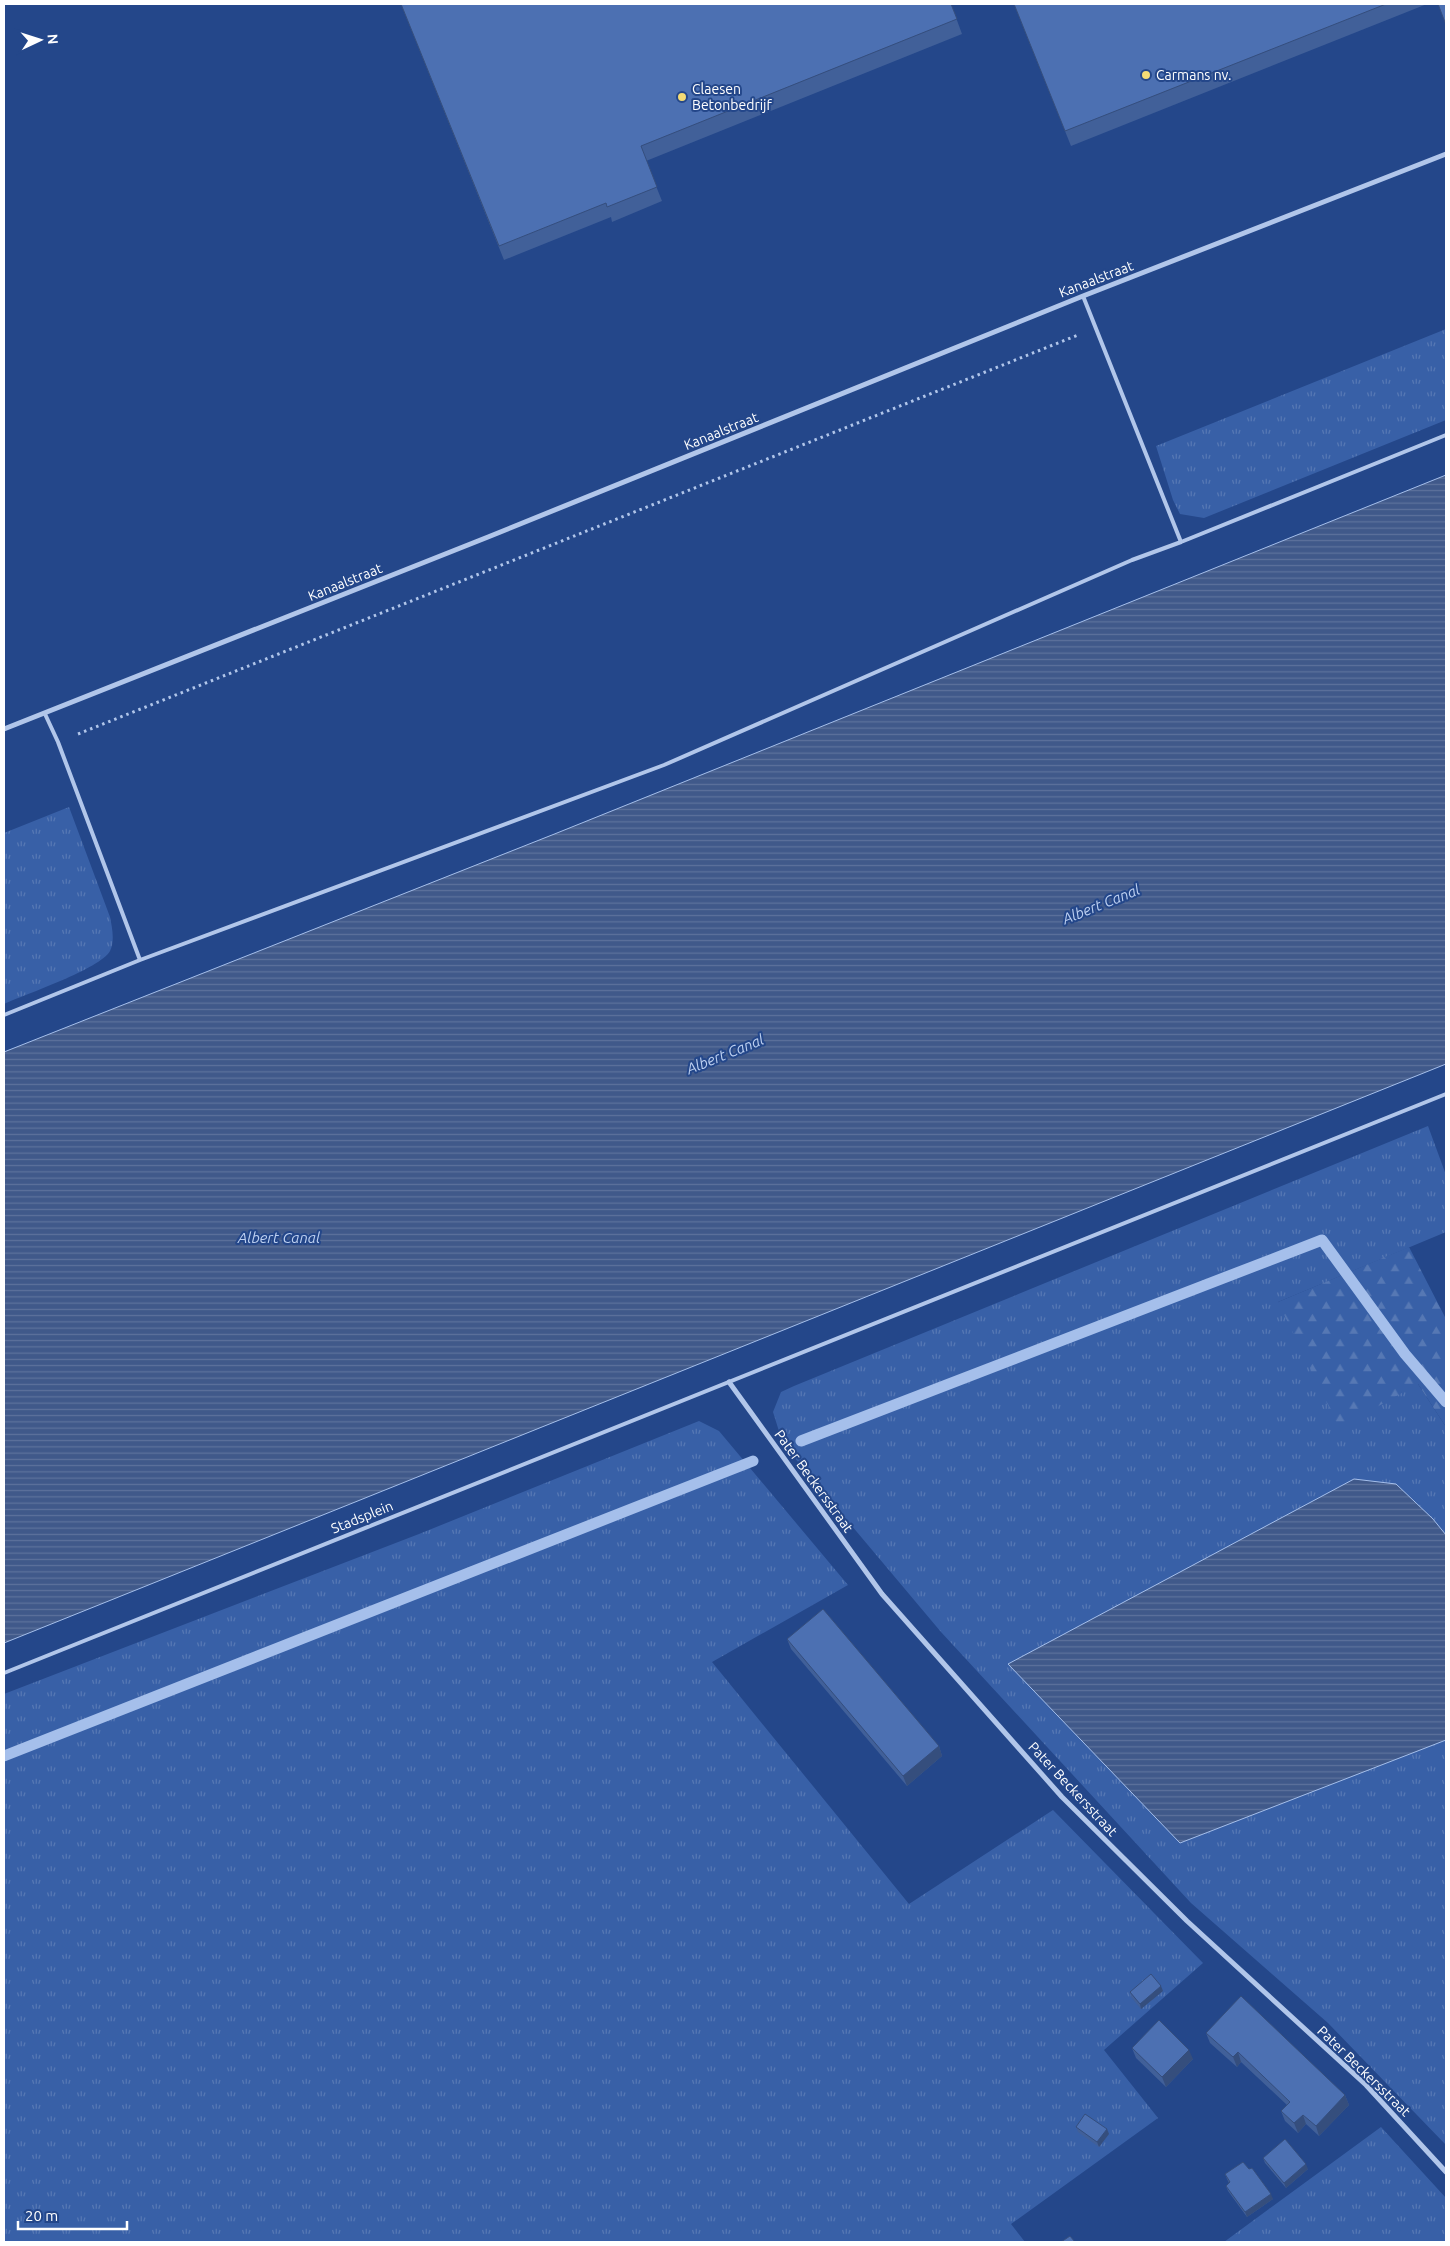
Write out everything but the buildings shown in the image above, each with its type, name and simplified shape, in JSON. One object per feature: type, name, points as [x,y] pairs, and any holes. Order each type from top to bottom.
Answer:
[{"type":"street","name":"Kanaalstraat","points":[[4,730],[498,533],[1083,296],[1446,154]]},
{"type":"street","name":"Pater Beckersstraat","points":[[729,1382],[882,1594],[1062,1797],[1187,1921],[1366,2085],[1446,2172]]},
{"type":"lane","points":[[1083,296],[1094,328],[1180,542]]},
{"type":"lane","points":[[4,1014],[140,960],[664,765],[1132,560],[1446,435]]},
{"type":"lane","points":[[45,714],[58,742],[140,960]]},
{"type":"lane","name":"Stadsplein","points":[[4,1673],[1446,1094]]},
{"type":"path","points":[[58,742],[1094,328]]},
{"type":"green space","points":[[1446,329],[1446,420],[1204,518],[1180,514],[1173,500],[1156,446]]},
{"type":"green space","points":[[69,807],[110,917],[113,934],[112,947],[103,958],[78,973],[4,1004],[4,833]]},
{"type":"green space","points":[[1428,1126],[1446,1175],[1446,1232],[1278,1302],[1418,1384],[1446,1427],[1446,2145],[1328,2023],[1191,1903],[941,1632],[783,1444],[773,1412],[781,1392],[794,1386]]},
{"type":"green space","points":[[1409,1247],[1446,1319],[1446,1427],[1418,1384],[1339,1428],[1278,1302]]},
{"type":"green space","points":[[699,1421],[719,1431],[848,1585],[712,1662],[909,1904],[1053,1810],[1203,1963],[1104,2050],[1158,2118],[1011,2224],[1025,2242],[4,2242],[4,1694],[419,1534]]},
{"type":"green space","points":[[1381,2127],[1446,2198],[1446,2242],[1224,2242]]},
{"type":"water","name":"Albert Canal","points":[[1446,475],[1446,1064],[4,1643],[4,1052],[557,833]]},
{"type":"water","points":[[1354,1479],[1396,1484],[1433,1519],[1446,1535],[1446,1740],[1180,1843],[1008,1664]]},
{"type":"waterway","points":[[801,1441],[1322,1240],[1405,1354],[1446,1402]]},
{"type":"waterway","points":[[4,1756],[753,1461]]},
{"type":"place","name":"Carmans nv.","points":[[1146,75]]},
{"type":"place","name":"Claesen Betonbedrijf","points":[[682,97]]}]
